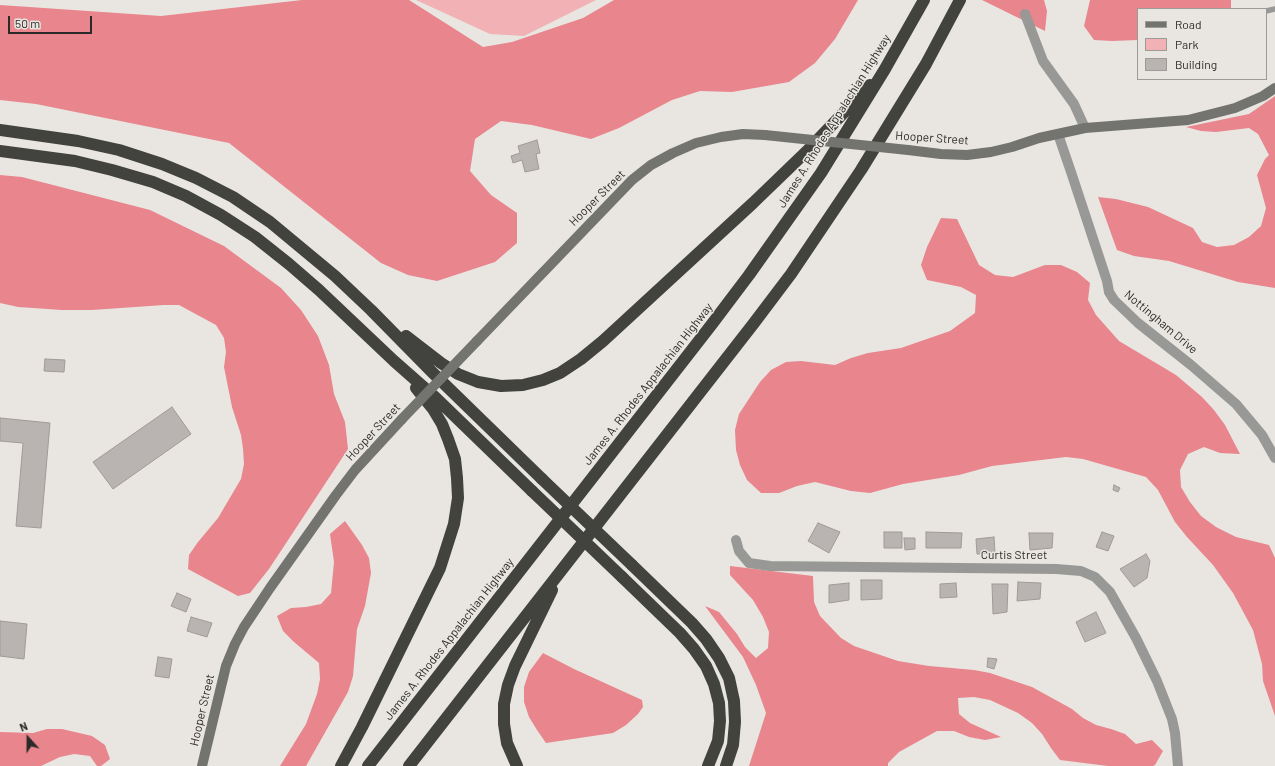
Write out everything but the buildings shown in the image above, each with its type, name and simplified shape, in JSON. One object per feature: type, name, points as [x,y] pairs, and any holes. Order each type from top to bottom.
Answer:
[{"type":"highway","name":"James A. Rhodes Appalachian Highway","points":[[368,766],[712,324],[821,173],[885,69],[924,0]]},
{"type":"highway","points":[[409,766],[754,323],[803,256],[890,124],[926,64],[960,0]]},
{"type":"highway","points":[[371,310],[458,374],[478,382],[501,386],[523,385],[543,380],[560,372],[581,359],[603,341],[753,203],[809,149],[885,69]]},
{"type":"highway","points":[[0,130],[78,141],[119,150],[162,164],[196,178],[233,197],[270,222],[304,249],[371,310],[432,372],[692,623],[706,639],[720,658],[728,678],[734,701],[736,722],[733,746],[726,766]]},
{"type":"highway","points":[[0,151],[74,161],[112,170],[153,182],[186,196],[227,218],[255,237],[319,290],[394,361],[436,398],[680,633],[694,649],[706,666],[714,684],[719,703],[720,721],[718,741],[708,766]]},
{"type":"highway","points":[[341,766],[362,727],[440,568],[454,524],[457,505],[455,459],[444,429],[433,409],[394,361]]},
{"type":"highway","points":[[517,766],[507,743],[504,724],[504,704],[508,684],[515,666],[564,566]]},
{"type":"street","points":[[1025,14],[1043,61],[1074,104],[1085,128]]},
{"type":"street","name":"Hooper Street","points":[[202,766],[226,666],[235,644],[244,627],[270,588],[336,495],[370,453],[402,419],[632,180],[651,165],[672,153],[702,142],[721,137],[743,134],[765,135],[941,154],[967,155],[1012,148],[1039,138],[1085,128],[1188,120],[1235,108],[1263,96],[1275,88]]},
{"type":"street","name":"Nottingham Drive","points":[[1058,134],[1105,274],[1109,292],[1114,300],[1138,323],[1191,365],[1236,404],[1262,435],[1275,458]]},
{"type":"street","name":"Curtis Street","points":[[736,540],[739,551],[749,563],[770,566],[1056,569],[1081,572],[1095,577],[1110,592],[1136,638],[1157,681],[1172,720],[1175,733],[1178,766]]},
{"type":"green space","points":[[416,0],[596,0],[524,36],[490,34]]},
{"type":"shaded area","points":[[302,0],[409,0],[483,47],[512,42],[583,18],[614,0],[858,0],[835,39],[815,63],[789,82],[732,92],[700,91],[672,100],[619,128],[591,139],[532,125],[501,121],[475,139],[470,171],[491,195],[517,213],[517,243],[495,262],[437,281],[408,275],[381,263],[229,143],[36,104],[0,100],[0,5],[161,16]]},
{"type":"shaded area","points":[[982,0],[1044,0],[1047,11],[1045,31]]},
{"type":"shaded area","points":[[1090,0],[1231,0],[1231,8],[1137,8],[1137,40],[1094,40],[1084,26]]},
{"type":"shaded area","points":[[1275,96],[1275,288],[1238,282],[1169,261],[1134,256],[1117,250],[1098,197],[1116,199],[1148,207],[1193,228],[1202,242],[1217,247],[1234,245],[1249,237],[1261,226],[1266,208],[1257,175],[1265,159],[1269,155],[1258,134],[1249,128],[1216,132],[1201,131],[1186,127],[1249,114]]},
{"type":"shaded area","points":[[0,175],[22,177],[150,210],[224,246],[281,288],[301,310],[318,336],[329,365],[334,394],[345,422],[348,449],[269,569],[250,593],[238,596],[188,569],[189,555],[218,518],[241,479],[244,464],[241,435],[232,407],[224,367],[226,352],[224,338],[216,325],[179,305],[92,310],[62,310],[18,307],[0,303]]},
{"type":"shaded area","points":[[941,218],[957,219],[979,265],[995,275],[1013,277],[1045,265],[1061,265],[1077,272],[1090,283],[1088,300],[1096,315],[1119,341],[1176,375],[1202,397],[1225,425],[1240,454],[1220,453],[1204,447],[1188,454],[1180,470],[1181,487],[1201,516],[1216,527],[1236,537],[1269,545],[1275,558],[1275,716],[1263,681],[1262,664],[1253,630],[1233,593],[1213,565],[1175,522],[1158,490],[1146,477],[1083,459],[1066,457],[992,466],[959,475],[903,484],[870,493],[851,491],[815,482],[797,486],[779,493],[761,493],[747,480],[740,465],[736,450],[735,430],[739,414],[760,382],[771,370],[786,362],[801,361],[835,365],[868,353],[901,348],[950,331],[975,313],[976,295],[961,287],[927,280],[921,265],[927,247]]},
{"type":"shaded area","points":[[345,521],[362,545],[369,558],[371,573],[365,606],[357,629],[353,676],[348,692],[306,766],[280,766],[306,724],[317,694],[320,679],[319,663],[283,631],[277,616],[291,608],[321,604],[331,593],[334,562],[330,534]]},
{"type":"shaded area","points":[[730,566],[813,576],[814,602],[820,616],[841,638],[854,646],[898,661],[990,673],[1032,687],[1072,709],[1083,718],[1096,725],[1125,734],[1136,744],[1152,740],[1163,751],[1153,766],[1108,766],[1060,760],[1042,734],[1032,723],[1018,713],[990,700],[974,697],[958,698],[959,714],[970,723],[1001,737],[985,740],[969,737],[954,731],[937,731],[899,752],[888,763],[888,766],[749,766],[766,713],[756,685],[743,657],[705,606],[719,612],[737,634],[745,647],[756,658],[768,648],[769,632],[763,617],[753,600],[730,575]]},
{"type":"shaded area","points":[[543,653],[642,700],[643,707],[626,725],[613,733],[546,743],[529,717],[524,702],[524,687],[529,672]]},
{"type":"shaded area","points":[[47,729],[62,729],[92,736],[105,745],[110,759],[101,766],[97,766],[90,756],[74,754],[60,757],[41,766],[0,766],[0,732],[33,733]]}]
